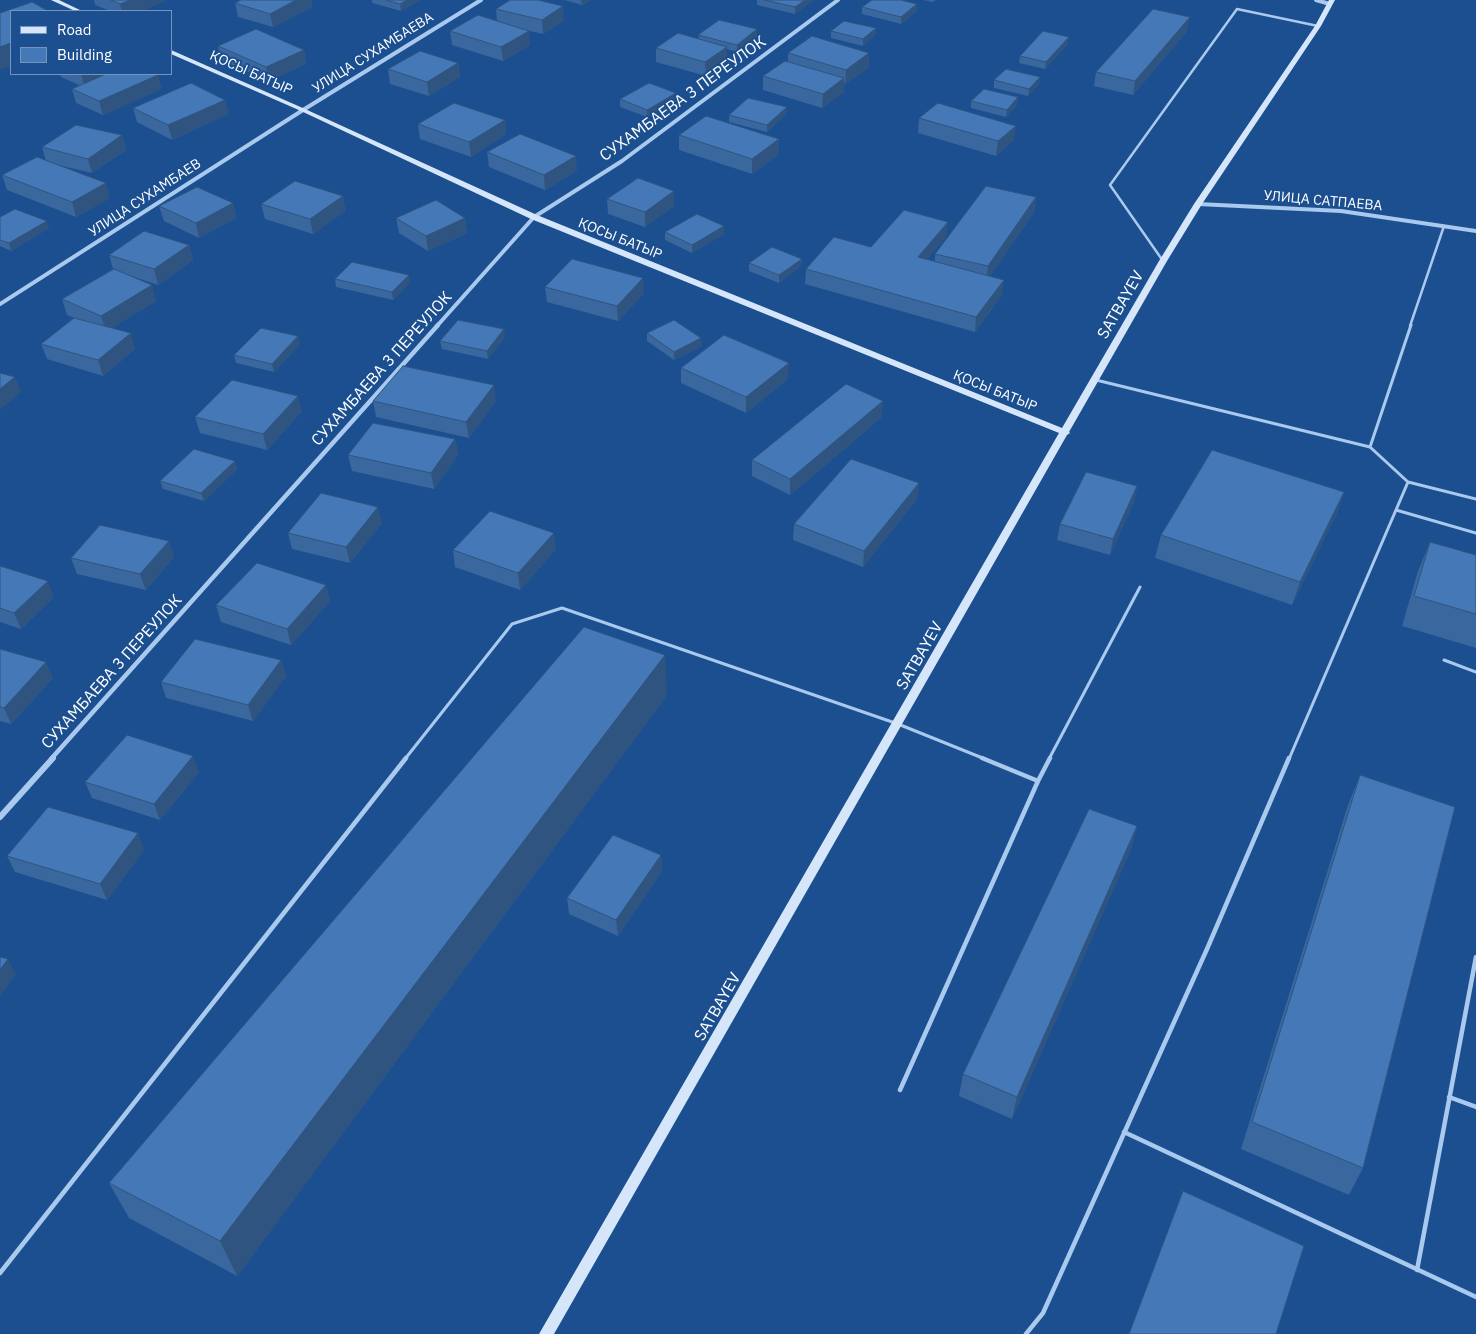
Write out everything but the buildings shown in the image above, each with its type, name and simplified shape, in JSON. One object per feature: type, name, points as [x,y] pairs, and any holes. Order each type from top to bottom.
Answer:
[{"type":"street","points":[[54,0],[77,10]]},
{"type":"street","name":"УЛИЦА СУХАМБАЕВА","points":[[303,110],[481,0]]},
{"type":"street","name":"СУХАМБАЕВА 3 ПЕРЕУЛОК","points":[[0,817],[534,217],[622,161],[838,0]]},
{"type":"street","points":[[1316,0],[1331,2]]},
{"type":"street","name":"SATBAYEV","points":[[546,1334],[1066,433],[1163,261],[1198,204],[1318,26],[1331,2]]},
{"type":"street","name":"ҚОСЫ БАТЫР","points":[[172,52],[303,110],[534,217],[1066,433]]},
{"type":"street","name":"УЛИЦА СУХАМБАЕВ","points":[[0,304],[303,110]]},
{"type":"street","name":"УЛИЦА САТПАЕВА","points":[[1198,204],[1342,211],[1476,231]]},
{"type":"lane","points":[[1163,261],[1110,185],[1237,9],[1318,26]]},
{"type":"lane","points":[[1370,448],[1444,226]]},
{"type":"lane","points":[[1096,380],[1370,448],[1408,482],[1476,499]]},
{"type":"lane","points":[[1026,1334],[1043,1313],[1207,949],[1408,482]]},
{"type":"lane","points":[[1396,510],[1476,533]]},
{"type":"lane","points":[[900,1090],[1038,781],[1140,587]]},
{"type":"lane","points":[[0,1273],[512,624],[562,608],[898,724],[1038,781]]},
{"type":"lane","points":[[1444,660],[1476,672]]},
{"type":"lane","points":[[1417,1270],[1476,957]]},
{"type":"lane","points":[[1449,1097],[1476,1107]]},
{"type":"lane","points":[[1124,1132],[1476,1298]]}]
